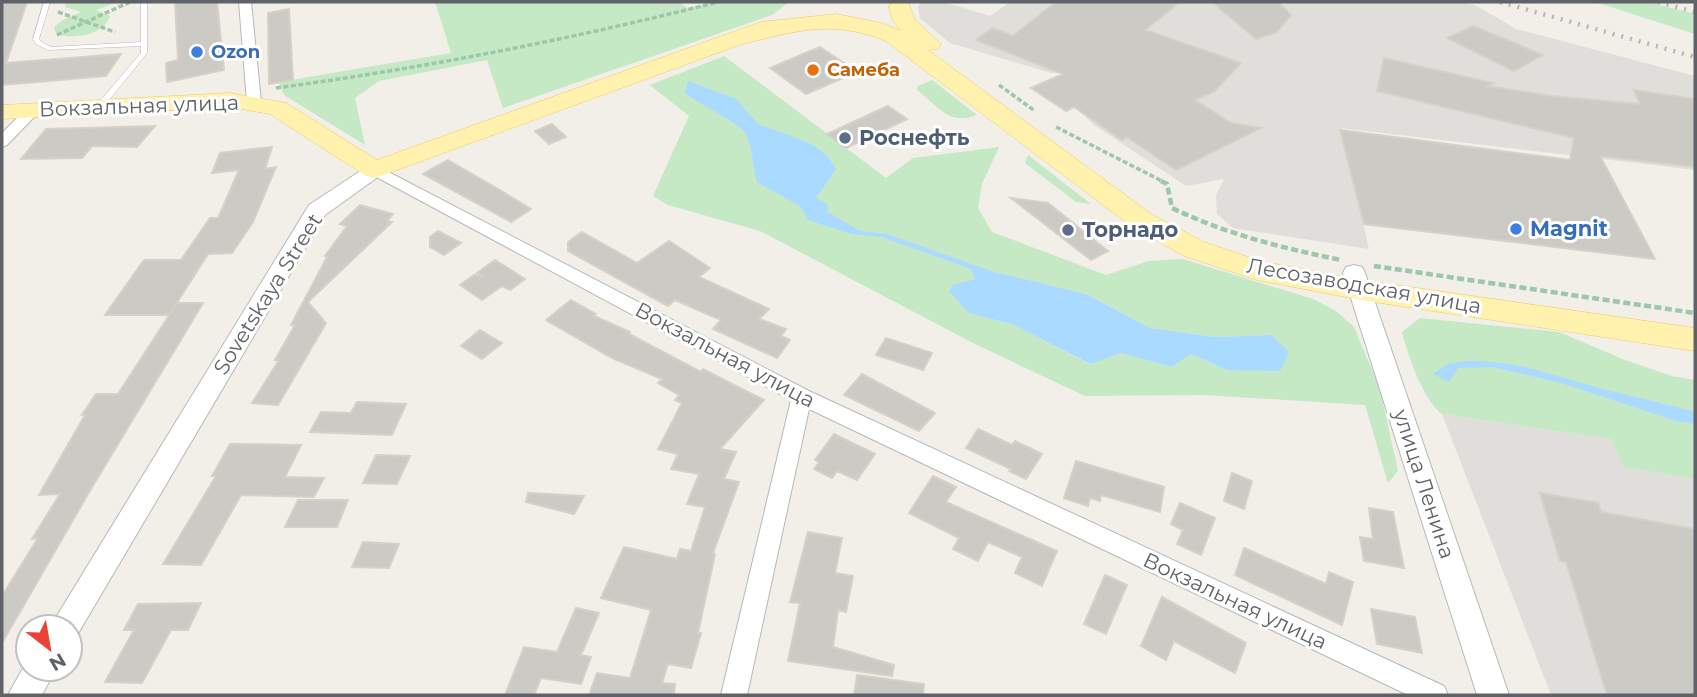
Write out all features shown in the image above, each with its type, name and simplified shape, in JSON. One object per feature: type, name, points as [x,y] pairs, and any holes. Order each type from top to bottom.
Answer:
[{"type":"main road","name":"Sovetskaya Street","points":[[375,170],[743,37],[795,12],[808,2]]},
{"type":"main road","name":"Лесозаводская улица","points":[[814,2],[826,14],[852,20],[894,36],[1141,220],[1194,249],[1257,270],[1357,272],[1695,324]]},
{"type":"main road","name":"Sovetskaya Street","points":[[743,37],[812,21],[881,18],[902,3]]},
{"type":"main road","name":"Лесозаводская улица","points":[[902,3],[900,16],[912,30],[1162,212],[1208,237],[1251,251],[1695,340]]},
{"type":"main road","name":"Вокзальная улица","points":[[2,112],[254,97],[277,108],[375,170]]},
{"type":"street","points":[[246,2],[254,97]]},
{"type":"street","points":[[2,142],[33,110]]},
{"type":"street","name":"Вокзальная улица","points":[[375,170],[802,397],[1436,695]]},
{"type":"street","name":"Sovetskaya Street","points":[[73,613],[317,210],[375,170]]},
{"type":"street","name":"улица Ленина","points":[[1357,272],[1493,695]]},
{"type":"street","points":[[734,695],[802,397]]},
{"type":"lane","points":[[47,2],[36,38],[39,44],[54,51],[144,43]]},
{"type":"lane","points":[[99,107],[144,53],[144,2]]},
{"type":"path","points":[[39,44],[130,2]]},
{"type":"path","points":[[254,97],[323,80],[401,71],[629,24],[718,2]]},
{"type":"path","points":[[43,15],[61,12],[144,43]]},
{"type":"path","points":[[990,79],[1040,115]]},
{"type":"path","points":[[1049,122],[1167,184],[1172,208],[1201,223],[1357,272],[1695,313]]},
{"type":"shaded area","points":[[921,2],[944,2],[990,16],[1010,2],[1463,2],[1477,6],[1516,29],[1695,76],[1695,170],[1341,128],[1369,249],[1233,228],[1217,214],[1216,195],[1224,179],[1186,186],[1094,125],[1081,112],[1119,66],[1051,73],[950,43],[920,18],[918,7]]},
{"type":"shaded area","points":[[1442,414],[1611,439],[1623,467],[1695,479],[1695,695],[1551,695]]},
{"type":"green space","points":[[66,2],[118,2],[96,10],[110,16],[102,28],[79,36],[63,36],[56,34],[54,27],[81,12],[65,7]]},
{"type":"green space","points":[[435,2],[679,2],[687,8],[720,2],[789,2],[772,15],[503,108],[487,60],[379,81],[355,98],[365,145],[284,95],[279,82],[451,53]]},
{"type":"green space","points":[[1595,2],[1649,2],[1695,14],[1695,34]]},
{"type":"green space","points":[[724,56],[886,178],[913,158],[999,147],[982,184],[978,208],[992,232],[1106,275],[1149,261],[1183,259],[1313,299],[1336,311],[1354,327],[1380,389],[1398,471],[1388,483],[1365,405],[1204,395],[1085,396],[975,344],[760,231],[668,205],[653,196],[689,116],[650,85]],"holes":[[[972,269],[991,271],[1086,294],[1150,328],[1215,337],[1271,335],[1227,370],[1191,354],[1172,367],[1121,353],[1089,364],[1014,325],[969,313],[954,284],[975,279]]]},
{"type":"green space","points":[[932,80],[977,115],[959,118],[938,108],[917,90],[918,86]]},
{"type":"green space","points":[[1028,155],[1091,204],[1076,202],[1025,163]]},
{"type":"green space","points":[[1420,318],[1559,332],[1625,360],[1672,376],[1695,380],[1695,479],[1623,467],[1611,439],[1442,414],[1423,388],[1412,365],[1402,332]]},
{"type":"water","points":[[688,81],[736,99],[758,124],[807,142],[826,154],[836,169],[816,198],[827,204],[828,212],[860,231],[887,234],[991,271],[1086,294],[1150,328],[1215,337],[1271,335],[1289,352],[1280,371],[1227,370],[1191,354],[1172,367],[1121,353],[1090,364],[1014,325],[969,313],[949,291],[954,284],[975,279],[971,269],[882,237],[851,234],[808,220],[801,207],[757,182],[745,133],[685,93]]},
{"type":"water","points":[[1466,361],[1524,367],[1681,408],[1695,412],[1695,424],[1676,421],[1561,383],[1493,367],[1458,368],[1449,382],[1433,374],[1448,364]]},
{"type":"building","points":[[2,2],[27,2],[6,63],[121,54],[106,76],[2,85]]},
{"type":"building","points":[[175,2],[217,2],[224,70],[167,82],[166,63],[178,60]]},
{"type":"building","points":[[1056,2],[1180,2],[1145,30],[1241,63],[1215,91],[1195,100],[1231,123],[1261,128],[1176,170],[1127,137],[1122,140],[1074,107],[1066,111],[1031,88],[1063,74],[976,40],[993,28],[1013,36]]},
{"type":"building","points":[[1212,2],[1278,2],[1291,15],[1277,32],[1256,39]]},
{"type":"building","points":[[289,9],[293,80],[269,84],[268,13]]},
{"type":"building","points":[[1473,26],[1543,55],[1514,71],[1447,38]]},
{"type":"building","name":"Самеба","points":[[820,47],[857,72],[806,94],[770,68]]},
{"type":"building","points":[[1384,58],[1493,83],[1487,86],[1551,96],[1640,104],[1634,90],[1695,99],[1695,167],[1600,156],[1655,259],[1364,224],[1340,130],[1570,160],[1574,138],[1377,91]]},
{"type":"building","points":[[888,106],[907,119],[846,148],[827,134]]},
{"type":"building","points":[[552,124],[566,137],[549,144],[535,131]]},
{"type":"building","points":[[155,126],[137,147],[92,146],[82,158],[21,159],[46,129]]},
{"type":"building","points":[[272,147],[265,169],[276,167],[253,222],[232,253],[208,254],[169,315],[105,315],[144,260],[181,260],[210,218],[218,218],[239,170],[212,173],[220,153]]},
{"type":"building","points":[[448,160],[531,209],[511,222],[423,174]]},
{"type":"building","name":"Торнадо","points":[[1011,198],[1048,203],[1108,251],[1091,260]]},
{"type":"building","points":[[360,205],[393,214],[387,221],[392,222],[308,302],[326,323],[278,405],[252,403],[279,360],[275,360],[295,325],[291,325],[327,257],[325,256],[347,226],[340,224]]},
{"type":"building","points":[[438,231],[461,243],[444,255],[430,247],[430,237]]},
{"type":"building","points":[[582,232],[637,263],[669,241],[710,268],[699,277],[769,309],[759,319],[786,329],[781,336],[790,340],[777,358],[713,329],[721,320],[675,300],[668,306],[568,251],[568,242]]},
{"type":"building","points":[[495,260],[525,279],[510,290],[502,286],[482,300],[460,285],[474,275],[484,276],[477,273]]},
{"type":"building","points":[[571,300],[596,314],[594,316],[630,332],[629,334],[701,372],[703,369],[764,400],[720,449],[736,452],[724,479],[739,482],[713,553],[715,554],[698,633],[701,633],[691,668],[668,664],[662,683],[675,684],[674,695],[589,695],[597,673],[630,678],[651,610],[601,598],[624,547],[677,559],[680,549],[691,551],[705,507],[687,504],[699,474],[671,469],[678,454],[658,449],[682,403],[675,400],[679,395],[658,383],[662,379],[612,358],[546,320]]},
{"type":"building","points":[[177,303],[203,303],[19,613],[14,613],[14,622],[2,643],[2,596],[38,538],[32,539],[60,494],[39,495],[96,394],[118,394]]},
{"type":"building","points":[[480,330],[502,343],[482,359],[461,346]]},
{"type":"building","points":[[886,338],[932,353],[923,370],[876,355]]},
{"type":"building","points":[[862,374],[935,413],[919,431],[844,395]]},
{"type":"building","points":[[357,402],[406,404],[392,435],[310,432],[321,412],[351,413]]},
{"type":"building","points":[[978,429],[1012,445],[1015,441],[1042,454],[1026,479],[966,448]]},
{"type":"building","points":[[834,434],[875,454],[857,480],[837,471],[832,478],[814,469],[819,462],[815,460]]},
{"type":"building","points":[[230,444],[301,445],[285,477],[324,478],[314,497],[241,495],[201,565],[163,564],[216,476],[212,476]]},
{"type":"building","points":[[376,455],[410,456],[397,484],[363,483]]},
{"type":"building","points":[[1076,461],[1164,487],[1160,512],[1101,495],[1100,501],[1090,498],[1088,506],[1064,498]]},
{"type":"building","points":[[1232,473],[1252,481],[1244,509],[1224,501]]},
{"type":"building","points":[[933,476],[956,487],[946,502],[1057,551],[1042,586],[1015,573],[1022,557],[988,542],[978,561],[953,549],[959,538],[909,513]]},
{"type":"building","points":[[528,493],[584,496],[574,514],[526,502]]},
{"type":"building","points":[[1540,493],[1598,503],[1601,512],[1695,529],[1695,695],[1607,695],[1566,562],[1560,561]]},
{"type":"building","points":[[298,500],[348,500],[337,527],[285,527]]},
{"type":"building","points":[[1180,503],[1215,518],[1201,555],[1177,544],[1183,530],[1171,524]]},
{"type":"building","points":[[1369,508],[1393,512],[1404,568],[1364,561],[1360,537],[1373,539]]},
{"type":"building","points":[[808,532],[842,538],[835,573],[853,576],[846,612],[838,610],[833,647],[894,665],[892,676],[788,661],[800,603],[790,602]]},
{"type":"building","points":[[363,542],[399,544],[389,568],[352,567]]},
{"type":"building","points":[[1244,548],[1326,584],[1329,572],[1353,582],[1342,625],[1235,575]]},
{"type":"building","points":[[1105,575],[1127,585],[1106,634],[1084,624]]},
{"type":"building","points":[[1162,597],[1246,643],[1235,673],[1174,641],[1166,660],[1141,646]]},
{"type":"building","points":[[201,603],[188,630],[171,630],[142,683],[105,682],[134,630],[124,630],[138,604]]},
{"type":"building","points":[[576,608],[599,613],[581,655],[591,657],[581,684],[541,678],[534,695],[505,695],[524,647],[557,652]]},
{"type":"building","points":[[1371,609],[1415,617],[1422,653],[1377,644]]},
{"type":"building","points":[[857,675],[924,684],[923,695],[854,695]]},
{"type":"railway","points":[[1500,2],[1695,57]]},
{"type":"railway","points":[[1658,2],[1695,12]]},
{"type":"place","name":"Ozon","points":[[197,52]]},
{"type":"place","name":"Самеба","points":[[813,70]]},
{"type":"place","name":"Роснефть","points":[[845,138]]},
{"type":"place","name":"Magnit","points":[[1516,229]]},
{"type":"place","name":"Торнадо","points":[[1068,230]]}]
